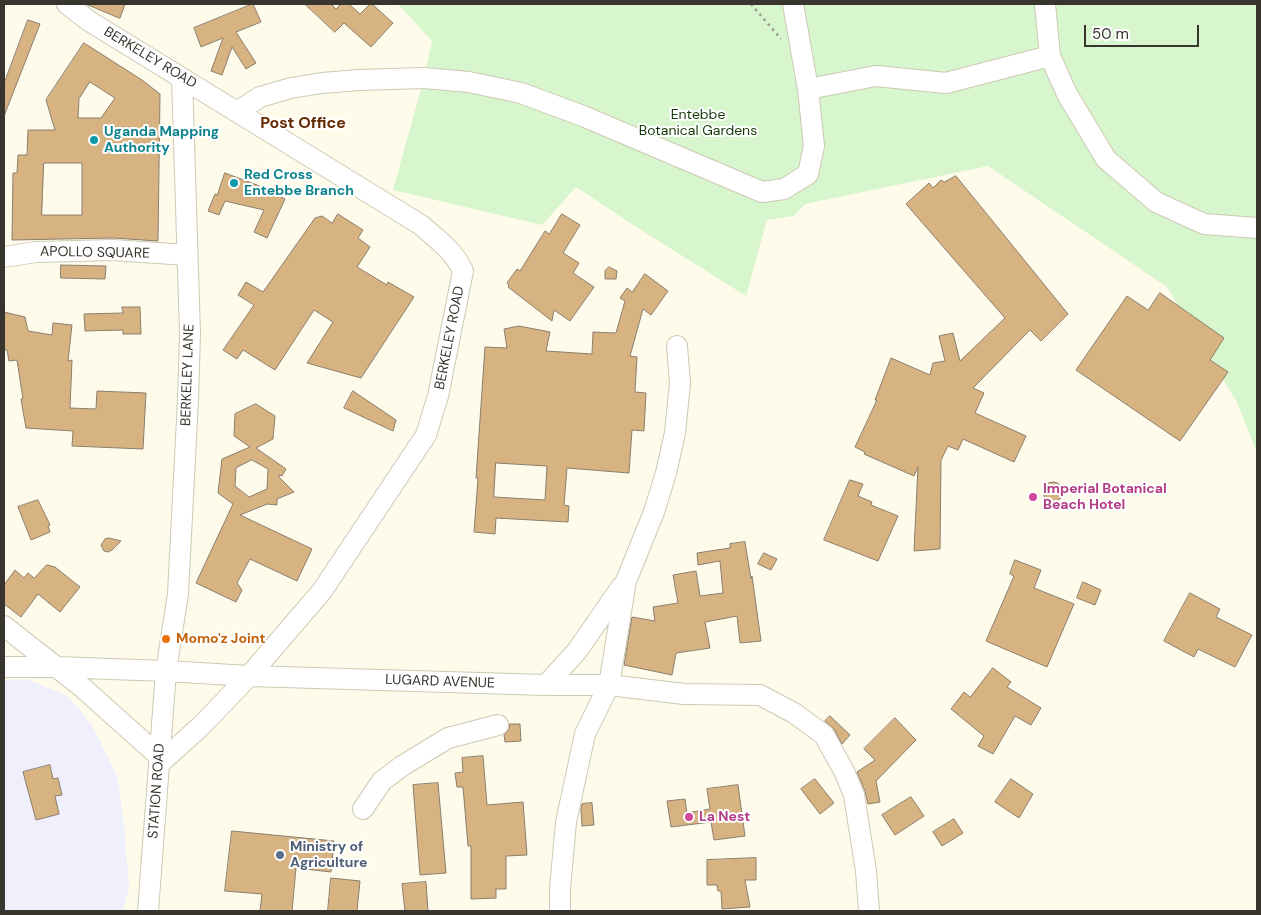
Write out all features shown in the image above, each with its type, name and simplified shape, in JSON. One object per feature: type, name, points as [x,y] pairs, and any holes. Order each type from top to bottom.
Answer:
[{"type":"street","name":"BERKELEY ROAD","points":[[67,4],[89,21],[421,225],[449,249],[464,272],[438,396],[426,435],[322,591],[249,676],[202,725],[159,761]]},
{"type":"street","points":[[237,112],[260,97],[291,88],[322,83],[424,78],[469,82],[521,93],[574,113],[762,192],[784,189],[808,174],[814,146],[808,89],[793,4]]},
{"type":"street","points":[[1045,4],[1050,56],[1067,94],[1106,159],[1156,202],[1204,224],[1257,228]]},
{"type":"street","points":[[808,89],[876,76],[946,83],[1050,56]]},
{"type":"street","name":"BERKELEY LANE","points":[[166,671],[178,594],[182,542],[190,334],[182,78]]},
{"type":"street","name":"APOLLO SQUARE","points":[[4,257],[36,252],[113,250],[187,255]]},
{"type":"street","points":[[546,685],[578,651],[626,581],[654,512],[666,473],[675,433],[679,400],[677,346]]},
{"type":"street","points":[[560,911],[566,822],[585,734],[609,685],[626,581]]},
{"type":"street","points":[[4,626],[83,688],[159,761]]},
{"type":"street","name":"LUGARD AVENUE","points":[[4,668],[56,667],[249,676],[546,685],[609,685],[684,694],[760,695],[794,713],[824,735],[844,771],[854,795],[866,871],[869,911]]},
{"type":"street","name":"STATION ROAD","points":[[148,911],[166,671]]},
{"type":"street","points":[[363,809],[382,781],[402,766],[448,738],[498,725]]},
{"type":"path","points":[[751,4],[786,45]]},
{"type":"shaded area","points":[[27,679],[68,696],[92,725],[118,778],[129,887],[123,911],[4,911],[4,680]]},
{"type":"green space","name":"Entebbe Botanical Gardens","points":[[398,4],[1257,4],[1257,453],[1237,402],[1167,287],[988,166],[805,204],[794,216],[767,220],[746,296],[576,187],[542,225],[393,190],[424,78],[432,41]]},
{"type":"building","points":[[86,4],[125,4],[120,18]]},
{"type":"building","points":[[253,4],[261,22],[236,32],[256,63],[246,69],[232,47],[222,75],[211,71],[223,38],[201,47],[194,28]]},
{"type":"building","points":[[305,4],[331,4],[336,9],[341,4],[349,4],[360,14],[372,4],[393,23],[371,47],[344,23],[335,32]]},
{"type":"building","points":[[28,20],[40,24],[4,116],[4,84]]},
{"type":"building","name":"Uganda Mapping Authority","points":[[84,43],[142,80],[160,94],[158,241],[113,238],[12,240],[13,173],[17,173],[18,155],[27,155],[28,130],[55,130],[46,100]],"holes":[[[90,82],[115,98],[101,118],[78,118],[79,99]],[[44,163],[82,163],[82,215],[42,215]]]},
{"type":"building","points":[[225,173],[257,185],[285,199],[267,238],[254,232],[264,210],[225,201],[219,215],[208,211],[215,194],[217,195]]},
{"type":"building","points":[[956,176],[1068,314],[1041,341],[1030,330],[973,388],[984,393],[975,413],[1026,436],[1014,462],[963,439],[958,450],[948,446],[941,460],[940,549],[914,551],[918,467],[914,476],[864,454],[865,452],[855,447],[877,400],[875,400],[891,358],[930,375],[933,363],[945,361],[939,336],[953,333],[960,361],[1005,318],[906,204],[929,183],[933,188],[941,180],[944,182]]},
{"type":"building","points":[[338,214],[363,230],[358,238],[370,247],[357,267],[387,285],[388,282],[414,297],[361,378],[307,363],[333,322],[314,310],[275,370],[243,350],[237,359],[223,350],[254,305],[238,295],[246,282],[263,292],[315,218],[322,216],[332,223]]},
{"type":"building","points":[[562,214],[580,225],[563,253],[579,263],[573,273],[594,287],[570,321],[554,310],[552,321],[508,287],[507,283],[517,269],[520,271],[545,231],[549,234]]},
{"type":"building","points":[[61,265],[106,266],[105,279],[61,278]]},
{"type":"building","points":[[609,267],[617,271],[616,279],[605,279],[605,271]]},
{"type":"building","points":[[645,274],[668,291],[651,315],[643,309],[630,356],[637,357],[635,392],[646,393],[644,431],[632,430],[629,473],[567,468],[564,505],[569,506],[568,522],[496,518],[495,534],[474,532],[485,347],[507,348],[504,329],[519,326],[550,332],[546,351],[592,354],[593,332],[616,333],[625,301],[620,298],[627,288],[632,292]],"holes":[[[496,463],[547,466],[545,500],[494,497]]]},
{"type":"building","points":[[1160,293],[1224,338],[1210,360],[1228,372],[1180,441],[1076,370],[1127,296],[1148,310]]},
{"type":"building","points":[[122,307],[140,307],[141,334],[123,334],[123,330],[85,331],[84,314],[123,313]]},
{"type":"building","points":[[4,312],[25,317],[28,331],[52,335],[53,323],[72,325],[68,361],[72,360],[70,408],[96,409],[97,391],[146,393],[143,449],[72,446],[73,431],[26,428],[17,360],[9,361],[7,350],[4,350]]},
{"type":"building","points":[[353,391],[396,420],[393,431],[344,408]]},
{"type":"building","points":[[256,404],[275,416],[273,439],[256,448],[286,469],[282,476],[279,475],[279,477],[294,492],[277,499],[277,505],[267,504],[240,515],[312,549],[297,581],[250,559],[237,583],[242,590],[236,602],[196,583],[233,504],[218,493],[222,459],[250,447],[234,436],[235,414]],"holes":[[[252,460],[268,469],[267,489],[249,497],[235,486],[236,468]]]},
{"type":"building","points":[[850,480],[863,484],[858,496],[872,502],[871,505],[898,516],[878,561],[824,540]]},
{"type":"building","points":[[1053,482],[1060,485],[1063,492],[1060,499],[1053,502],[1046,499],[1043,492],[1046,485]]},
{"type":"building","points":[[38,500],[50,525],[48,526],[50,532],[31,540],[18,507]]},
{"type":"building","points":[[105,539],[121,541],[108,552],[104,551],[101,545]]},
{"type":"building","points":[[745,542],[761,641],[740,643],[737,616],[705,622],[710,648],[676,653],[672,675],[624,665],[632,617],[655,621],[653,607],[678,603],[673,575],[696,571],[700,596],[723,593],[720,561],[698,565],[697,553],[730,548],[730,544]]},
{"type":"building","points":[[764,553],[777,559],[771,570],[758,564]]},
{"type":"building","points":[[1015,560],[1041,570],[1034,588],[1074,604],[1047,667],[986,641],[1014,576],[1010,574]]},
{"type":"building","points":[[47,565],[55,567],[80,587],[60,612],[38,594],[21,617],[4,604],[4,585],[15,570],[24,578],[28,573],[34,578]]},
{"type":"building","points":[[1083,582],[1101,590],[1095,605],[1077,598]]},
{"type":"building","points":[[1190,593],[1220,609],[1216,617],[1252,635],[1235,667],[1198,649],[1194,657],[1164,641]]},
{"type":"building","points":[[993,668],[1011,682],[1007,687],[1041,708],[1031,725],[1015,716],[993,754],[978,746],[984,736],[951,709],[964,692],[970,697]]},
{"type":"building","points":[[830,716],[850,735],[842,744],[834,729],[825,721]]},
{"type":"building","points":[[895,718],[916,740],[876,781],[880,802],[868,804],[857,772],[875,760],[864,749]]},
{"type":"building","points":[[510,724],[520,724],[521,741],[505,742],[504,735],[509,729]]},
{"type":"building","points":[[483,756],[487,805],[523,802],[527,855],[506,856],[506,889],[496,889],[496,898],[471,899],[471,846],[468,846],[463,787],[457,787],[455,773],[463,772],[462,758]]},
{"type":"building","points":[[50,765],[53,779],[58,778],[62,795],[55,796],[59,814],[36,820],[23,772]]},
{"type":"building","points":[[815,779],[834,803],[820,814],[801,789]]},
{"type":"building","points":[[1011,779],[1033,794],[1019,818],[995,802]]},
{"type":"building","points":[[438,783],[446,873],[420,875],[413,785]]},
{"type":"building","points":[[738,785],[745,836],[714,840],[711,822],[671,827],[667,801],[685,799],[687,813],[710,809],[707,789]]},
{"type":"building","points":[[911,797],[924,816],[895,835],[882,815]]},
{"type":"building","points":[[592,803],[594,825],[582,826],[582,804]]},
{"type":"building","points":[[954,819],[963,833],[942,846],[933,832]]},
{"type":"building","points":[[232,831],[334,841],[331,872],[296,868],[292,911],[260,911],[262,894],[225,891]]},
{"type":"building","points":[[756,858],[756,880],[745,880],[750,907],[722,909],[721,891],[718,891],[717,885],[707,885],[707,860]]},
{"type":"building","points":[[331,878],[360,881],[357,911],[328,911]]},
{"type":"building","points":[[426,882],[428,911],[405,911],[402,884]]},
{"type":"place","name":"Uganda Mapping Authority","points":[[94,140]]},
{"type":"place","name":"Red Cross Entebbe Branch","points":[[234,183]]},
{"type":"place","name":"Imperial Botanical Beach Hotel","points":[[1033,497]]},
{"type":"place","name":"Momo'z Joint","points":[[166,639]]},
{"type":"place","name":"La Nest","points":[[689,817]]},
{"type":"place","name":"Ministry of Agriculture","points":[[280,855]]},
{"type":"district","name":"Post Office","points":[[303,124]]}]
